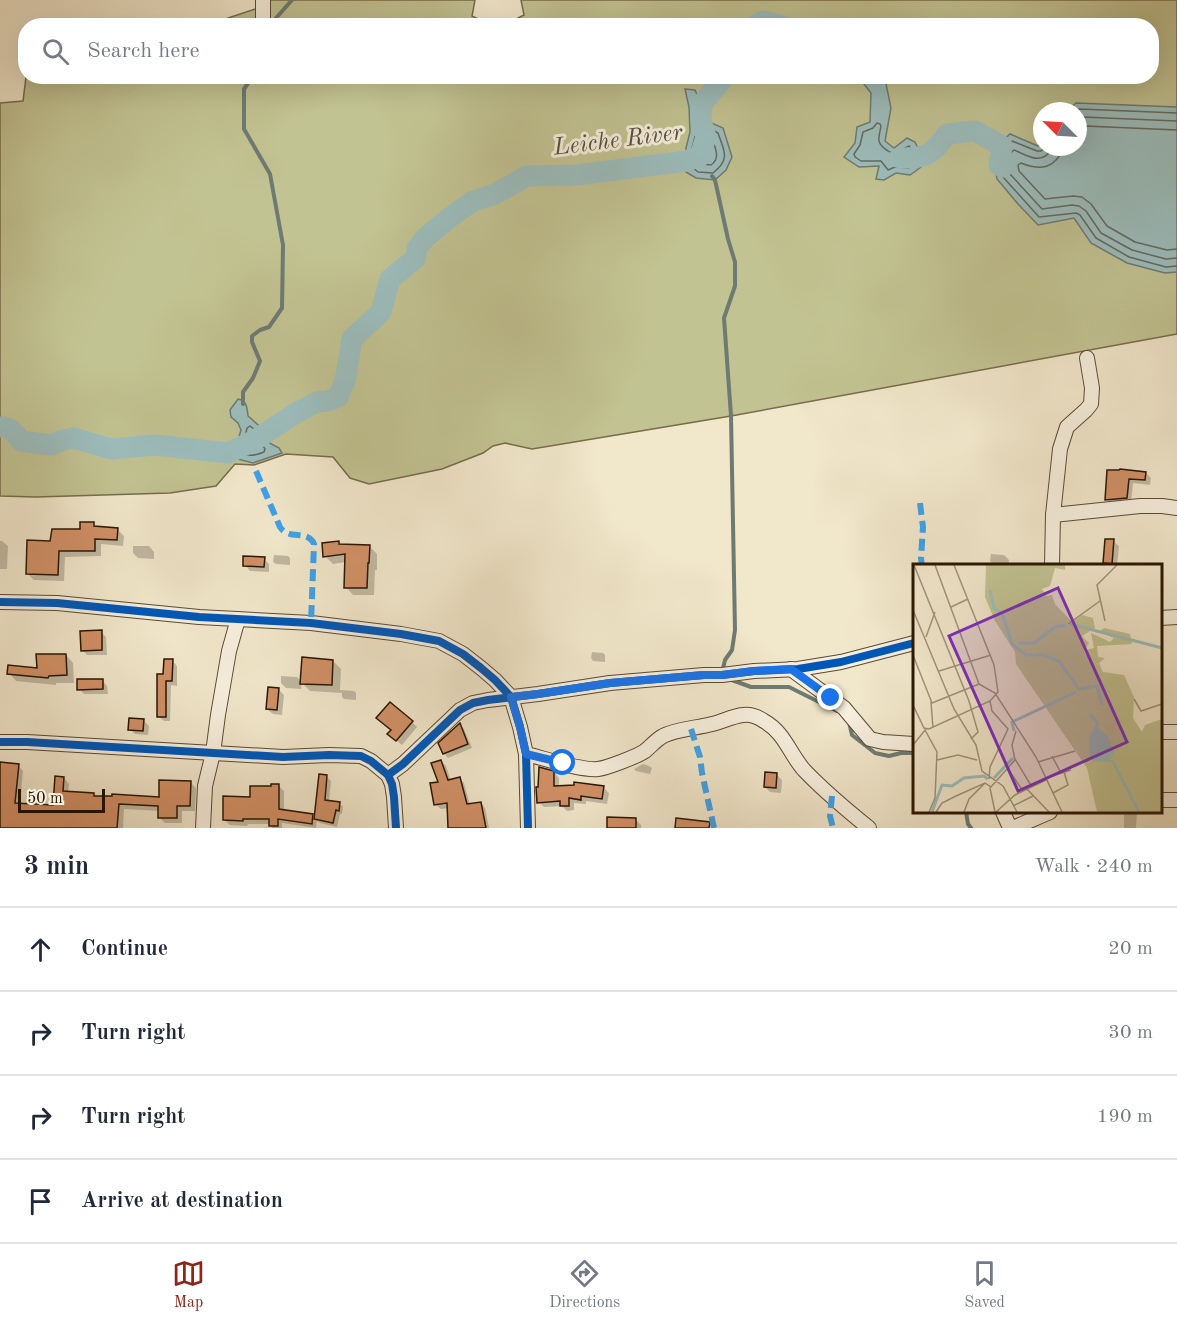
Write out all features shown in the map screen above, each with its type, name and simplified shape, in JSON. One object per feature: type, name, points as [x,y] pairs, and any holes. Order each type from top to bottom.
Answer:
[{"type":"street","points":[[263,0],[263,18]]},
{"type":"street","points":[[1052,564],[1053,515],[1060,449],[1067,427],[1091,404],[1092,388],[1087,358]]},
{"type":"street","points":[[1053,515],[1140,506],[1177,508]]},
{"type":"street","points":[[0,602],[57,603],[154,613],[322,624],[439,641],[463,654],[495,680],[511,697],[526,754],[528,828]]},
{"type":"street","points":[[1162,618],[1177,615]]},
{"type":"street","points":[[203,828],[205,786],[213,753],[229,651],[238,619]]},
{"type":"street","points":[[388,775],[403,764],[460,710],[473,703],[610,683],[791,669],[841,662],[913,644]]},
{"type":"street","points":[[791,669],[844,708],[870,739],[913,744]]},
{"type":"street","points":[[526,754],[579,767],[598,769],[644,752],[663,736],[743,715],[756,716],[775,728],[805,771],[869,828]]},
{"type":"street","points":[[0,742],[284,757],[361,756],[388,775],[394,797],[396,828]]},
{"type":"street","points":[[1004,813],[1011,828],[1048,813]]},
{"type":"green space","points":[[256,0],[475,0],[472,16],[476,18],[228,18],[258,8]]},
{"type":"green space","points":[[521,0],[1177,0],[1177,334],[731,416],[532,449],[505,443],[493,446],[483,453],[442,469],[369,484],[350,478],[333,457],[286,454],[254,465],[235,464],[216,486],[170,493],[0,496],[0,103],[23,101],[25,84],[1159,84],[1159,18],[518,18],[524,15]]},
{"type":"water","points":[[864,84],[886,84],[891,108],[885,141],[894,148],[907,138],[915,142],[921,154],[935,157],[910,175],[896,173],[884,180],[876,179],[879,166],[859,167],[844,157],[855,143],[857,127],[870,122],[871,93]]},
{"type":"water","points":[[685,89],[695,90],[709,122],[723,128],[732,157],[726,170],[715,180],[696,178],[686,172],[686,148],[690,132],[689,107]]},
{"type":"water","points":[[1087,103],[1177,107],[1177,272],[1165,273],[1127,263],[1091,243],[1074,218],[1038,225],[997,179],[993,150],[1010,134],[1033,144],[1033,156],[1087,156]]},
{"type":"water","points":[[238,399],[245,403],[248,416],[266,432],[266,441],[279,448],[282,453],[253,463],[214,453],[215,448],[231,446],[238,440],[241,430],[238,423],[231,417],[230,410]]},
{"type":"building","points":[[1107,470],[1146,472],[1145,480],[1129,479],[1127,498],[1105,500]]},
{"type":"building","points":[[80,522],[94,522],[94,526],[118,528],[117,540],[95,539],[95,551],[59,551],[58,575],[26,574],[27,540],[50,541],[52,529],[80,529]]},
{"type":"building","points":[[1105,539],[1114,539],[1112,564],[1103,563]]},
{"type":"building","points":[[339,541],[339,544],[370,545],[367,588],[344,588],[345,554],[323,557],[322,543]]},
{"type":"building","points":[[243,556],[265,557],[264,567],[243,566]]},
{"type":"building","points":[[102,630],[102,650],[81,651],[80,631]]},
{"type":"building","points":[[36,654],[66,654],[67,675],[49,676],[48,678],[7,674],[8,665],[37,668]]},
{"type":"building","points":[[302,657],[333,660],[332,685],[300,684]]},
{"type":"building","points":[[164,659],[173,659],[172,681],[166,681],[166,717],[157,717],[157,674],[163,674]]},
{"type":"building","points":[[77,679],[103,679],[103,689],[77,690]]},
{"type":"building","points":[[268,687],[279,688],[277,710],[266,709]]},
{"type":"building","points":[[390,702],[413,721],[396,741],[387,734],[391,730],[376,718]]},
{"type":"building","points":[[129,718],[144,719],[143,731],[128,730]]},
{"type":"building","points":[[460,723],[468,744],[443,754],[438,743]]},
{"type":"building","points":[[441,760],[448,780],[460,777],[467,804],[481,802],[486,828],[448,828],[447,803],[434,805],[430,783],[438,782],[431,763]]},
{"type":"building","points":[[0,762],[19,764],[15,803],[53,805],[55,776],[64,777],[63,791],[94,793],[94,796],[112,796],[112,794],[159,797],[159,780],[191,781],[190,806],[177,806],[177,818],[158,818],[158,806],[119,804],[117,828],[0,828]]},
{"type":"building","points":[[539,767],[554,771],[554,786],[574,785],[574,782],[604,786],[602,799],[581,796],[581,800],[569,798],[569,806],[560,806],[560,801],[537,803],[536,787],[538,787]]},
{"type":"building","points":[[765,772],[777,773],[776,788],[764,787]]},
{"type":"building","points":[[319,774],[327,775],[325,800],[340,802],[339,811],[336,810],[333,823],[314,819]]},
{"type":"building","points":[[271,784],[279,784],[279,809],[313,814],[312,824],[278,819],[278,826],[269,826],[269,819],[223,820],[223,796],[250,797],[250,786],[271,786]]},
{"type":"building","points":[[607,817],[636,818],[636,828],[607,828]]},
{"type":"building","points":[[676,818],[710,822],[709,828],[675,828]]},
{"type":"waterway","points":[[276,18],[292,0]]},
{"type":"waterway","points":[[243,404],[243,392],[253,378],[260,361],[252,342],[252,336],[269,327],[282,308],[283,245],[270,174],[244,129],[244,89],[247,84]]},
{"type":"waterway","points":[[0,427],[9,429],[21,441],[51,445],[74,438],[111,449],[155,445],[228,453],[255,440],[317,402],[338,397],[345,381],[352,339],[381,312],[390,279],[416,258],[417,248],[425,238],[449,218],[473,201],[493,195],[527,176],[577,175],[686,161],[700,156],[706,137],[701,121],[702,104],[718,84]]},
{"type":"waterway","name":"Leiche River","points":[[899,158],[915,158],[927,154],[937,147],[947,134],[975,131],[1002,146],[999,165],[1003,167]]},
{"type":"waterway","points":[[712,176],[715,180],[735,262],[735,286],[724,318],[731,416],[735,630],[732,650],[725,660],[722,673]]},
{"type":"waterway","points":[[729,679],[751,687],[789,687],[837,711]]},
{"type":"waterway","points":[[849,722],[852,735],[875,753],[889,756],[913,753]]},
{"type":"waterway","points":[[966,813],[971,828]]},
{"type":"marked path","points":[[256,471],[280,527],[288,533],[307,537],[314,544],[311,623]]},
{"type":"marked path","points":[[920,503],[923,527],[922,564]]},
{"type":"marked path","points":[[691,729],[700,757],[714,828]]},
{"type":"marked path","points":[[832,796],[830,816],[833,828]]},
{"type":"cycle path","points":[[0,602],[57,603],[199,617],[311,623],[439,641],[463,654],[495,680],[511,697],[526,754],[528,828]]},
{"type":"cycle path","points":[[388,775],[403,764],[460,710],[473,703],[610,683],[798,669],[841,662],[913,643]]},
{"type":"cycle path","points":[[0,742],[283,757],[361,756],[388,775],[394,797],[396,828]]},
{"type":"route","points":[[563,763],[526,754],[511,697],[590,685],[791,669],[831,698]]}]
